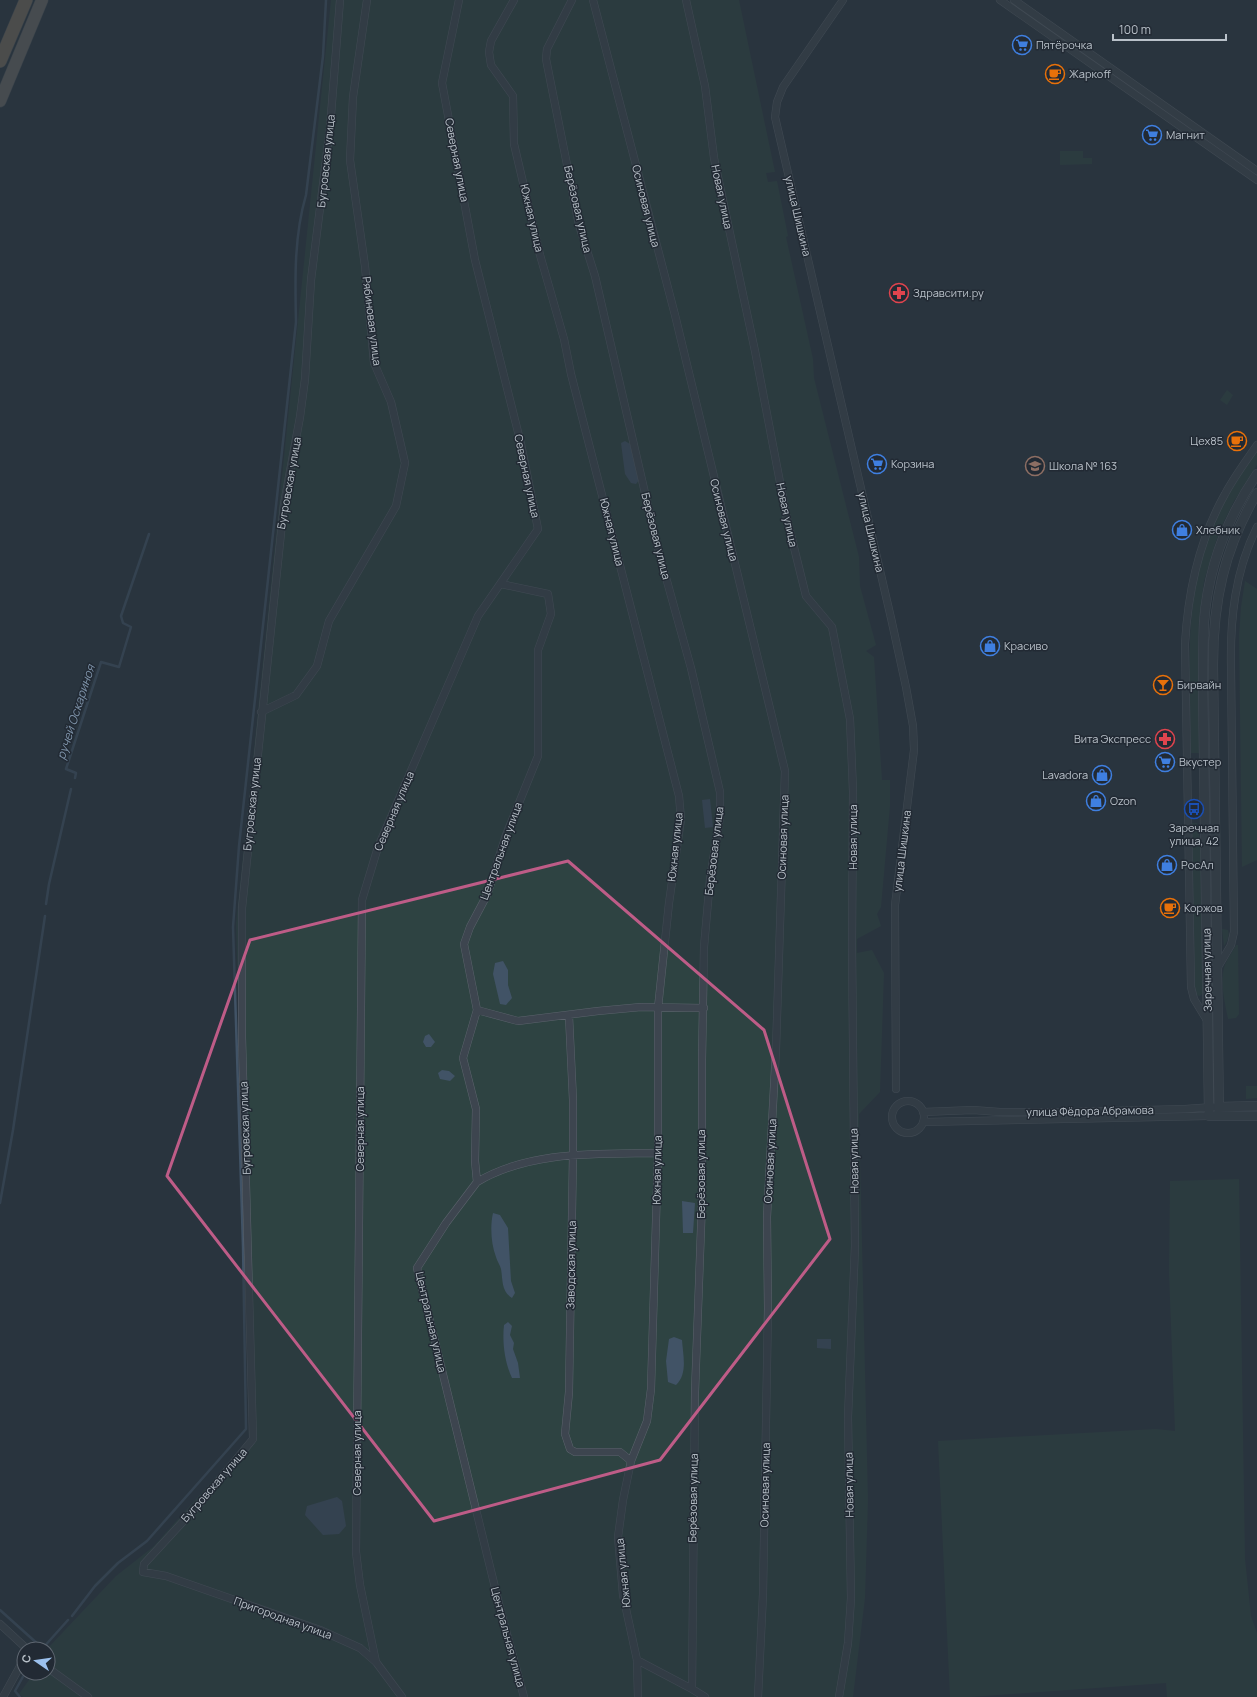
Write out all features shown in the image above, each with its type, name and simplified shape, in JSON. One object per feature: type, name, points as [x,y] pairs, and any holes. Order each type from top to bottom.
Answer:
[{"type":"highway","points":[[0,61],[26,0]]},
{"type":"highway","points":[[0,101],[42,0]]},
{"type":"street","name":"Бугровская улица","points":[[143,1572],[144,1564],[201,1502],[253,1439],[242,1037],[242,908],[261,712],[284,504],[300,417],[305,379],[311,280],[330,128],[340,0]]},
{"type":"street","name":"Рябиновая улица","points":[[261,712],[296,695],[317,666],[329,621],[396,506],[405,463],[391,402],[374,363],[365,266],[350,160],[353,97],[367,0]]},
{"type":"street","name":"Северная улица","points":[[376,1662],[360,1586],[356,1552],[362,900],[378,847],[478,616],[538,529],[521,444],[475,260],[442,83],[459,0]]},
{"type":"street","name":"Южная улица","points":[[514,0],[491,42],[489,52],[491,65],[513,96],[514,144],[540,255],[564,339],[571,374],[679,796],[681,819],[668,903],[658,1008],[658,1153],[651,1389],[647,1421],[631,1461],[623,1500],[618,1537],[623,1595],[637,1660],[638,1697]]},
{"type":"street","name":"Берёзовая улица","points":[[572,0],[547,49],[546,59],[579,225],[594,276],[657,545],[691,668],[720,792],[720,817],[710,879],[704,947],[702,1201],[695,1400],[692,1689]]},
{"type":"street","name":"Осиновая улица","points":[[593,0],[674,315],[785,771],[776,1049],[767,1217],[768,1308],[763,1554],[758,1697]]},
{"type":"street","name":"Новая улица","points":[[686,0],[705,86],[714,158],[755,351],[787,519],[806,596],[832,627],[850,719],[854,791],[852,953],[855,1246],[848,1417],[851,1598],[848,1643],[839,1697]]},
{"type":"street","name":"улица Шишкина","points":[[842,0],[783,87],[776,102],[775,117],[860,481],[906,687],[912,726],[914,750],[895,905],[896,1089]]},
{"type":"street","points":[[1000,0],[1257,180]]},
{"type":"street","points":[[1014,0],[1257,171]]},
{"type":"street","points":[[1208,1022],[1194,999],[1191,987],[1185,644],[1186,620],[1194,571],[1211,522],[1225,494],[1257,445]]},
{"type":"street","name":"Заречная улица","points":[[1209,1116],[1203,690],[1204,622],[1210,583],[1221,543],[1239,503],[1257,474]]},
{"type":"street","name":"Заречная улица","points":[[1219,1111],[1213,665],[1214,622],[1226,560],[1239,527],[1257,493]]},
{"type":"street","points":[[1218,967],[1231,945],[1234,932],[1230,654],[1233,606],[1246,551],[1257,527]]},
{"type":"street","name":"Центральная улица","points":[[501,584],[548,594],[551,614],[538,650],[538,756],[506,835],[487,895],[470,927],[464,944],[477,1010],[463,1058],[476,1109],[475,1161],[477,1182],[446,1223],[417,1268],[501,1612],[524,1697]]},
{"type":"street","points":[[477,1010],[518,1021],[569,1016],[598,1011],[641,1008],[704,1008]]},
{"type":"street","name":"Заводская улица","points":[[569,1016],[573,1100],[573,1154],[569,1392],[565,1434],[570,1449],[575,1452],[620,1452],[631,1461]]},
{"type":"street","points":[[906,1101],[916,1103],[923,1112],[924,1122],[917,1131],[906,1133],[896,1128],[892,1117],[896,1107],[906,1101]]},
{"type":"street","name":"улица Фёдора Абрамова","points":[[924,1122],[1209,1116],[1219,1111],[1257,1106]]},
{"type":"street","name":"улица Фёдора Абрамова","points":[[923,1112],[973,1110],[1000,1112],[1067,1112],[1209,1107],[1219,1111],[1257,1116]]},
{"type":"street","points":[[477,1182],[492,1173],[523,1163],[573,1154],[658,1153]]},
{"type":"street","name":"Пригородная улица","points":[[143,1572],[166,1576],[320,1630],[360,1648],[376,1662],[402,1697]]},
{"type":"street","points":[[0,1624],[18,1641]]},
{"type":"street","points":[[637,1660],[692,1689],[704,1697]]},
{"type":"street","points":[[3,1697],[16,1673]]},
{"type":"street","points":[[56,1674],[88,1697]]},
{"type":"highlighted area","points":[[568,861],[764,1030],[830,1239],[660,1460],[434,1521],[167,1176],[250,940]]},
{"type":"green space","points":[[331,0],[739,0],[775,172],[766,173],[768,182],[777,181],[788,236],[786,237],[813,359],[814,378],[859,557],[860,586],[876,645],[866,651],[874,657],[882,780],[890,780],[890,806],[881,907],[877,914],[881,926],[857,939],[857,953],[872,950],[884,973],[880,1092],[859,1114],[868,1500],[865,1598],[853,1697],[23,1697],[19,1694],[28,1681],[56,1681],[56,1641],[55,1641],[116,1576],[153,1547],[251,1438],[236,924]]},
{"type":"green space","points":[[1060,151],[1083,151],[1083,158],[1092,158],[1092,164],[1060,165]]},
{"type":"green space","points":[[1227,390],[1233,395],[1227,405],[1220,400]]},
{"type":"green space","points":[[1257,450],[1257,465],[1234,501],[1224,521],[1216,541],[1204,581],[1199,621],[1198,645],[1199,753],[1191,753],[1190,634],[1198,576],[1205,547],[1220,509]]},
{"type":"green space","points":[[1245,581],[1257,589],[1257,860],[1242,867],[1239,636]]},
{"type":"green space","points":[[1192,823],[1197,823],[1201,845],[1203,993],[1200,996],[1196,995],[1195,990]]},
{"type":"green space","points":[[1222,929],[1228,930],[1229,932],[1228,939],[1224,946]]},
{"type":"green space","points":[[1236,945],[1238,945],[1239,1014],[1236,1018],[1228,1019],[1223,994],[1223,974],[1226,962]]},
{"type":"green space","points":[[1246,1086],[1257,1086],[1257,1098],[1246,1099]]},
{"type":"green space","points":[[1239,1179],[1245,1559],[1251,1616],[1257,1633],[1257,1697],[1167,1697],[1166,1683],[970,1697],[950,1697],[938,1441],[1156,1429],[1175,1431],[1169,1273],[1170,1181]]},
{"type":"water","points":[[625,441],[630,444],[639,480],[636,484],[631,483],[625,474],[621,443]]},
{"type":"water","points":[[710,799],[713,827],[705,828],[702,800]]},
{"type":"water","points":[[503,961],[508,970],[508,985],[512,998],[506,1005],[500,1004],[493,974],[495,963]]},
{"type":"water","points":[[429,1034],[435,1042],[431,1047],[426,1047],[423,1042],[425,1036]]},
{"type":"water","points":[[442,1070],[449,1071],[455,1076],[450,1081],[440,1079],[438,1073]]},
{"type":"water","points":[[682,1201],[695,1203],[693,1233],[683,1233]]},
{"type":"water","points":[[493,1213],[500,1215],[508,1228],[511,1281],[515,1293],[512,1298],[504,1289],[501,1269],[493,1246],[491,1229]]},
{"type":"water","points":[[508,1322],[512,1326],[510,1335],[514,1343],[513,1349],[518,1363],[520,1378],[512,1378],[506,1359],[503,1332],[504,1325]]},
{"type":"water","points":[[674,1337],[682,1340],[684,1358],[682,1375],[680,1381],[676,1385],[668,1382],[666,1361],[669,1339]]},
{"type":"water","points":[[817,1339],[831,1339],[831,1349],[817,1348]]},
{"type":"water","points":[[337,1497],[342,1501],[346,1526],[339,1534],[323,1535],[305,1515],[307,1506]]},
{"type":"waterway","points":[[72,1616],[95,1586],[118,1563],[147,1541],[246,1429],[243,1246],[233,927],[239,846],[296,322],[297,242],[306,195],[323,56],[326,0]]},
{"type":"waterway","name":"ручей Оскариноя","points":[[75,778],[76,773],[66,769],[101,662],[119,667],[131,627],[123,623],[121,616],[149,534]]},
{"type":"waterway","name":"ручей Оскариноя","points":[[46,904],[49,884],[71,789]]},
{"type":"waterway","name":"ручей Оскариноя","points":[[0,1203],[13,1130],[45,916]]},
{"type":"waterway","points":[[0,1610],[34,1641]]},
{"type":"waterway","points":[[49,1641],[68,1620]]},
{"type":"waterway","points":[[20,1697],[15,1691],[21,1681]]},
{"type":"place","name":"Пятёрочка","points":[[1022,45]]},
{"type":"place","name":"Жаркoff","points":[[1055,74]]},
{"type":"place","name":"Магнит","points":[[1152,135]]},
{"type":"place","name":"Здравсити.ру","points":[[899,293]]},
{"type":"place","name":"Цех85","points":[[1237,441]]},
{"type":"place","name":"Корзина","points":[[877,464]]},
{"type":"place","name":"Школа № 163","points":[[1035,466]]},
{"type":"place","name":"Хлебник","points":[[1182,530]]},
{"type":"place","name":"Красиво","points":[[990,646]]},
{"type":"place","name":"Бирвайн","points":[[1163,685]]},
{"type":"place","name":"Вита Экспресс","points":[[1165,739]]},
{"type":"place","name":"Вкустер","points":[[1165,762]]},
{"type":"place","name":"Lavadora","points":[[1102,775]]},
{"type":"place","name":"Ozon","points":[[1096,801]]},
{"type":"place","name":"Заречная улица, 42","points":[[1194,809]]},
{"type":"place","name":"РосАл","points":[[1167,865]]},
{"type":"place","name":"Коржов","points":[[1170,908]]}]
